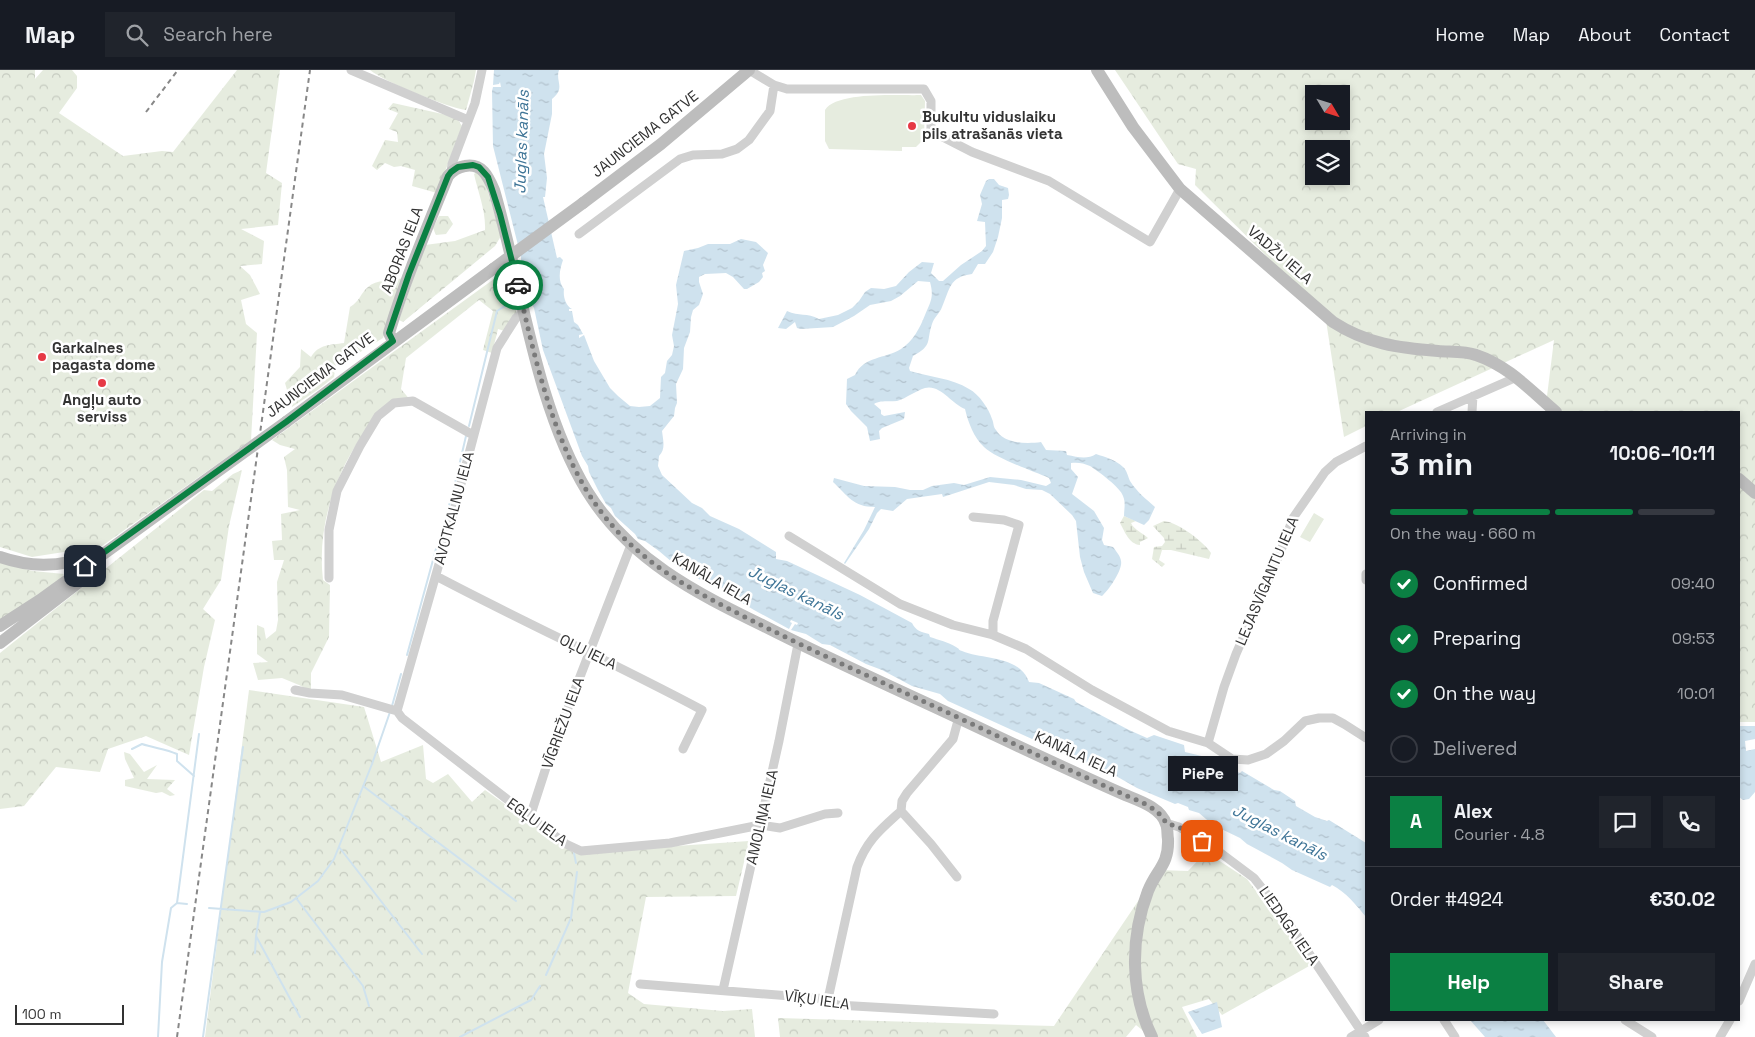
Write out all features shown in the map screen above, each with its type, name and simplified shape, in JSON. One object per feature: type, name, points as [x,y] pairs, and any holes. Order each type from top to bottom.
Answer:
[{"type":"street","points":[[351,70],[468,120]]},
{"type":"street","points":[[451,172],[452,164],[475,103],[482,70]]},
{"type":"street","points":[[749,70],[774,85],[787,89],[924,89],[931,100],[931,131],[972,152],[1049,180],[1150,242],[1180,189]]},
{"type":"street","name":"JAUNCIEMA GATVE","points":[[0,626],[116,546],[583,203],[661,144],[749,70]]},
{"type":"street","name":"VADŽU IELA","points":[[1097,70],[1133,126],[1180,189],[1310,304],[1333,322],[1349,333],[1370,341],[1400,348],[1475,355],[1504,368],[1517,377],[1555,411]]},
{"type":"street","points":[[579,234],[680,158],[693,155],[722,154],[737,149],[749,140],[770,111],[774,85]]},
{"type":"street","name":"KANĀLA IELA","points":[[451,172],[458,167],[473,165],[479,167],[488,177],[500,214],[539,371],[565,447],[586,489],[601,512],[631,545],[664,572],[690,588],[798,644],[1141,803],[1160,814],[1166,823]]},
{"type":"street","name":"ABORAS IELA","points":[[393,341],[389,333],[393,320],[412,266],[451,172]]},
{"type":"street","name":"AVOTKALNU IELA","points":[[397,711],[436,576],[497,348],[516,318],[524,312]]},
{"type":"street","points":[[1439,411],[1517,377]]},
{"type":"street","points":[[1472,411],[1473,396]]},
{"type":"street","points":[[329,578],[328,530],[336,491],[378,416],[394,403],[413,401],[474,435]]},
{"type":"street","name":"LEJASVĪGANTU IELA","points":[[1208,743],[1224,686],[1236,654],[1280,553],[1293,518],[1324,472],[1336,462],[1365,447]]},
{"type":"street","points":[[1740,480],[1755,493]]},
{"type":"street","points":[[974,516],[1004,520],[1019,525],[993,621],[993,634]]},
{"type":"street","points":[[789,536],[900,604],[953,625],[993,634],[1026,649],[1092,690],[1168,731],[1208,743],[1232,760],[1248,760],[1266,754],[1284,741],[1305,721],[1319,718],[1333,718],[1365,737]]},
{"type":"street","name":"VĪGRIEŽU IELA","points":[[530,818],[552,749],[631,545]]},
{"type":"street","points":[[0,557],[34,565],[55,564],[80,560],[116,546]]},
{"type":"street","points":[[0,643],[101,565],[116,546]]},
{"type":"street","name":"OĻU IELA","points":[[436,576],[590,654],[644,679],[702,710],[683,749]]},
{"type":"street","name":"AMOLIŅA IELA","points":[[723,990],[798,644]]},
{"type":"street","name":"EGĻU IELA","points":[[295,690],[342,695],[397,711],[402,718],[530,818],[566,844],[581,851],[670,843],[760,825],[780,828],[825,814],[838,813]]},
{"type":"street","points":[[828,999],[862,852],[871,838],[900,811],[902,801],[953,739],[959,717]]},
{"type":"street","points":[[900,811],[931,844],[957,877]]},
{"type":"street","points":[[1152,1037],[1144,1019],[1134,965],[1134,952],[1139,921],[1147,893],[1166,859],[1168,851],[1166,823]]},
{"type":"street","name":"LIEDAGA IELA","points":[[1166,823],[1179,827],[1214,848],[1254,878],[1284,916],[1362,1034]]},
{"type":"street","points":[[1740,999],[1754,974],[1755,964]]},
{"type":"street","name":"VĪĶU IELA","points":[[640,984],[828,999],[837,1005],[994,1014]]},
{"type":"street","points":[[1351,1037],[1362,1034],[1378,1021]]},
{"type":"street","points":[[1445,1021],[1455,1037]]},
{"type":"street","points":[[1627,1021],[1652,1037]]},
{"type":"street","points":[[1724,1035],[1730,1021]]},
{"type":"green space","points":[[0,70],[35,70],[35,79],[43,70],[72,70],[77,76],[77,88],[59,113],[123,156],[162,151],[173,152],[237,70],[280,70],[266,173],[282,183],[278,225],[241,229],[264,241],[262,264],[240,266],[250,275],[260,294],[241,300],[246,324],[257,333],[251,440],[102,546],[32,557],[0,547]]},
{"type":"green space","points":[[370,70],[476,70],[466,110],[416,93]]},
{"type":"green space","points":[[1115,70],[1755,70],[1755,722],[1740,722],[1740,411],[1545,411],[1554,340],[1399,411],[1365,411],[1365,426],[1344,437],[1325,314],[1195,185],[1196,169],[1178,164]]},
{"type":"green space","points":[[921,95],[925,101],[924,139],[916,147],[902,147],[902,151],[829,149],[825,141],[825,110],[832,104],[855,97]]},
{"type":"green space","points":[[393,103],[456,117],[462,126],[437,193],[412,186],[415,170],[401,166],[394,167],[385,163],[377,170],[372,166],[385,140],[398,142],[397,132],[389,129],[398,113],[388,109]]},
{"type":"green space","points":[[478,171],[484,178],[501,236],[495,246],[403,322],[399,320],[425,245],[455,241],[485,230],[483,209],[474,174]]},
{"type":"green space","points":[[439,216],[448,216],[453,224],[446,234],[436,235],[433,228]]},
{"type":"green space","points":[[505,271],[519,320],[508,332],[498,329],[492,353],[483,350],[493,311],[479,300],[406,358],[401,389],[411,401],[408,400],[374,417],[342,470],[329,506],[322,542],[323,580],[330,585],[329,637],[311,673],[311,691],[282,678],[258,680],[253,663],[268,662],[257,654],[257,625],[264,628],[266,639],[276,631],[278,620],[277,582],[284,560],[274,560],[272,541],[282,540],[281,514],[300,510],[288,507],[287,470],[284,457],[295,449],[280,445],[272,440]]},
{"type":"green space","points":[[403,278],[383,338],[349,359],[337,357],[334,377],[292,407],[285,383],[300,367],[301,349],[311,357],[321,347],[344,343],[350,307],[365,290],[371,284]]},
{"type":"green space","points":[[242,470],[229,526],[221,580],[203,609],[215,620],[204,667],[189,755],[146,736],[108,749],[100,772],[56,767],[24,806],[0,809],[0,653],[204,490],[212,491],[233,474]]},
{"type":"green space","points":[[1314,513],[1324,519],[1310,542],[1300,537]]},
{"type":"green space","points":[[1124,516],[1136,521],[1131,523],[1132,525],[1148,538],[1140,542],[1140,545],[1130,540],[1126,534],[1120,523]]},
{"type":"green space","points":[[1164,521],[1176,525],[1197,538],[1211,553],[1209,559],[1171,550],[1162,550],[1159,560],[1165,564],[1162,567],[1152,559],[1154,547],[1162,546],[1165,542],[1164,538],[1153,526]]},
{"type":"green space","points":[[0,562],[33,571],[64,574],[60,580],[0,621]]},
{"type":"green space","points":[[249,690],[364,707],[381,762],[423,745],[426,779],[433,783],[448,774],[472,802],[485,790],[574,853],[749,841],[736,896],[646,897],[628,993],[644,1004],[723,1011],[752,1009],[755,1037],[205,1037]]},
{"type":"green space","points":[[124,752],[130,754],[144,772],[157,765],[147,779],[175,780],[167,789],[175,795],[170,796],[162,792],[156,793],[125,786],[125,780],[134,778],[125,759]]},
{"type":"green space","points":[[1206,852],[1247,879],[1311,965],[1222,1015],[1209,999],[1182,1007],[1197,1037],[1151,1037],[1136,1025],[1126,1037],[780,1037],[778,1018],[1054,1026],[1159,870],[1188,871]]},
{"type":"water","name":"Juglas kanāls","points":[[494,70],[559,70],[559,88],[552,99],[552,114],[544,154],[547,178],[545,197],[543,197],[557,258],[560,257],[563,260],[560,282],[564,289],[565,300],[572,309],[569,309],[569,311],[572,311],[574,322],[583,334],[579,335],[579,338],[584,335],[594,361],[610,388],[630,406],[650,406],[660,398],[661,377],[665,373],[667,361],[672,355],[674,346],[672,335],[678,304],[676,285],[684,251],[708,244],[730,244],[741,239],[756,242],[768,253],[763,265],[765,271],[762,273],[763,277],[759,282],[747,289],[744,289],[733,277],[726,273],[705,274],[699,277],[703,294],[699,305],[693,310],[691,317],[690,332],[684,348],[683,369],[676,384],[677,403],[674,416],[662,431],[663,447],[659,456],[658,466],[662,475],[692,503],[702,508],[710,516],[739,529],[776,552],[776,559],[787,561],[860,595],[912,623],[921,632],[929,634],[930,637],[971,654],[1009,663],[1024,673],[1029,682],[1039,683],[1074,699],[1076,702],[1129,730],[1147,738],[1154,735],[1184,745],[1185,752],[1214,759],[1214,763],[1240,773],[1242,771],[1274,790],[1280,791],[1295,801],[1296,806],[1315,817],[1329,820],[1365,842],[1365,916],[1342,891],[1332,885],[1330,887],[1292,870],[1240,838],[1213,825],[1199,813],[1189,810],[1188,807],[1178,803],[1175,804],[1137,788],[1105,772],[1104,769],[1096,764],[1093,765],[1074,758],[1057,747],[1052,748],[948,701],[940,694],[912,686],[830,645],[822,644],[806,634],[791,630],[798,623],[791,620],[790,622],[792,623],[789,629],[734,598],[727,590],[708,584],[679,568],[645,541],[638,539],[615,516],[598,490],[582,456],[543,350],[493,146],[492,91],[493,87],[501,87],[500,82],[493,85]]},
{"type":"water","points":[[994,179],[999,185],[1008,188],[1009,195],[1008,199],[1002,200],[1002,218],[993,252],[985,264],[978,264],[972,274],[959,278],[951,285],[941,309],[933,322],[928,343],[924,349],[913,356],[909,368],[910,371],[955,382],[973,391],[986,406],[995,429],[1004,438],[1023,443],[1041,442],[1046,450],[1066,451],[1067,455],[1075,457],[1093,456],[1096,454],[1114,461],[1124,468],[1133,485],[1155,507],[1149,520],[1144,525],[1124,516],[1125,504],[1123,496],[1109,480],[1088,465],[1071,463],[1071,469],[1078,477],[1072,494],[1094,511],[1104,528],[1102,540],[1104,545],[1113,547],[1121,559],[1120,570],[1102,596],[1093,593],[1084,572],[1080,557],[1076,521],[1072,515],[1050,494],[1042,490],[1026,489],[1014,485],[989,482],[943,497],[942,494],[907,499],[893,511],[881,509],[845,564],[875,507],[861,505],[851,500],[833,482],[834,478],[864,486],[895,487],[910,490],[923,490],[932,486],[954,483],[964,485],[990,477],[1021,480],[1046,486],[1051,483],[1049,478],[1005,460],[984,447],[972,429],[965,409],[936,389],[925,388],[897,401],[874,404],[881,410],[881,414],[884,416],[905,412],[904,419],[879,431],[880,439],[870,441],[867,427],[846,404],[847,379],[855,375],[869,361],[901,349],[916,334],[931,299],[930,282],[918,281],[891,301],[870,305],[833,327],[801,329],[797,328],[795,322],[786,329],[778,328],[787,311],[819,319],[838,315],[852,308],[865,292],[871,288],[884,289],[896,286],[922,262],[934,263],[931,273],[939,281],[943,281],[986,246],[985,222],[977,221],[982,204],[980,195],[986,181]]},
{"type":"water","points":[[1740,726],[1755,726],[1755,739],[1745,741],[1746,751],[1755,749],[1755,792],[1749,799],[1743,800],[1740,798]]},
{"type":"water","points":[[1217,1002],[1222,1027],[1202,1034],[1188,1012]]},
{"type":"water","points":[[1471,1021],[1544,1021],[1556,1037],[1485,1037]]},
{"type":"waterway","points":[[469,426],[497,311],[514,300]]},
{"type":"waterway","points":[[453,492],[466,436]]},
{"type":"waterway","points":[[448,510],[450,502]]},
{"type":"waterway","points":[[438,543],[444,524]]},
{"type":"waterway","points":[[407,655],[436,549]]},
{"type":"waterway","points":[[392,706],[401,674]]},
{"type":"waterway","points":[[209,908],[264,912],[291,902],[318,881],[334,859],[372,764],[390,712]]},
{"type":"waterway","points":[[187,904],[177,903],[199,734]]},
{"type":"waterway","points":[[132,749],[142,744],[177,754],[177,761],[194,776]]},
{"type":"waterway","points":[[203,1037],[243,747]]},
{"type":"waterway","points":[[363,786],[516,901]]},
{"type":"waterway","points":[[339,847],[422,954]]},
{"type":"waterway","points":[[574,853],[576,863]]},
{"type":"waterway","points":[[546,975],[571,918],[577,872]]},
{"type":"waterway","points":[[296,898],[363,986],[369,1006]]},
{"type":"waterway","points":[[158,1037],[162,962],[171,908],[177,903]]},
{"type":"waterway","points":[[255,953],[260,912]]},
{"type":"waterway","points":[[256,936],[300,1017]]},
{"type":"waterway","points":[[460,1037],[531,1000],[540,986]]},
{"type":"railway","points":[[146,112],[178,70]]},
{"type":"railway","points":[[177,1037],[310,70]]},
{"type":"way so far","points":[[518,285],[539,371],[557,427],[586,489],[614,528],[631,545],[664,572],[716,603],[798,644],[1123,794],[1160,814],[1166,823],[1179,827],[1202,841]]},
{"type":"place","name":"Bukultu viduslaiku pils atrašanās vieta","points":[[912,126]]},
{"type":"place","name":"Garkalnes pagasta dome","points":[[42,357]]},
{"type":"place","name":"Angļu auto serviss","points":[[102,383]]},
{"type":"place","name":"PiePe","points":[[1202,841]]},
{"type":"route","points":[[85,566],[116,546],[286,422],[393,341],[389,333],[409,274],[448,176],[458,167],[473,165],[479,167],[488,177],[494,190],[518,285]]}]
